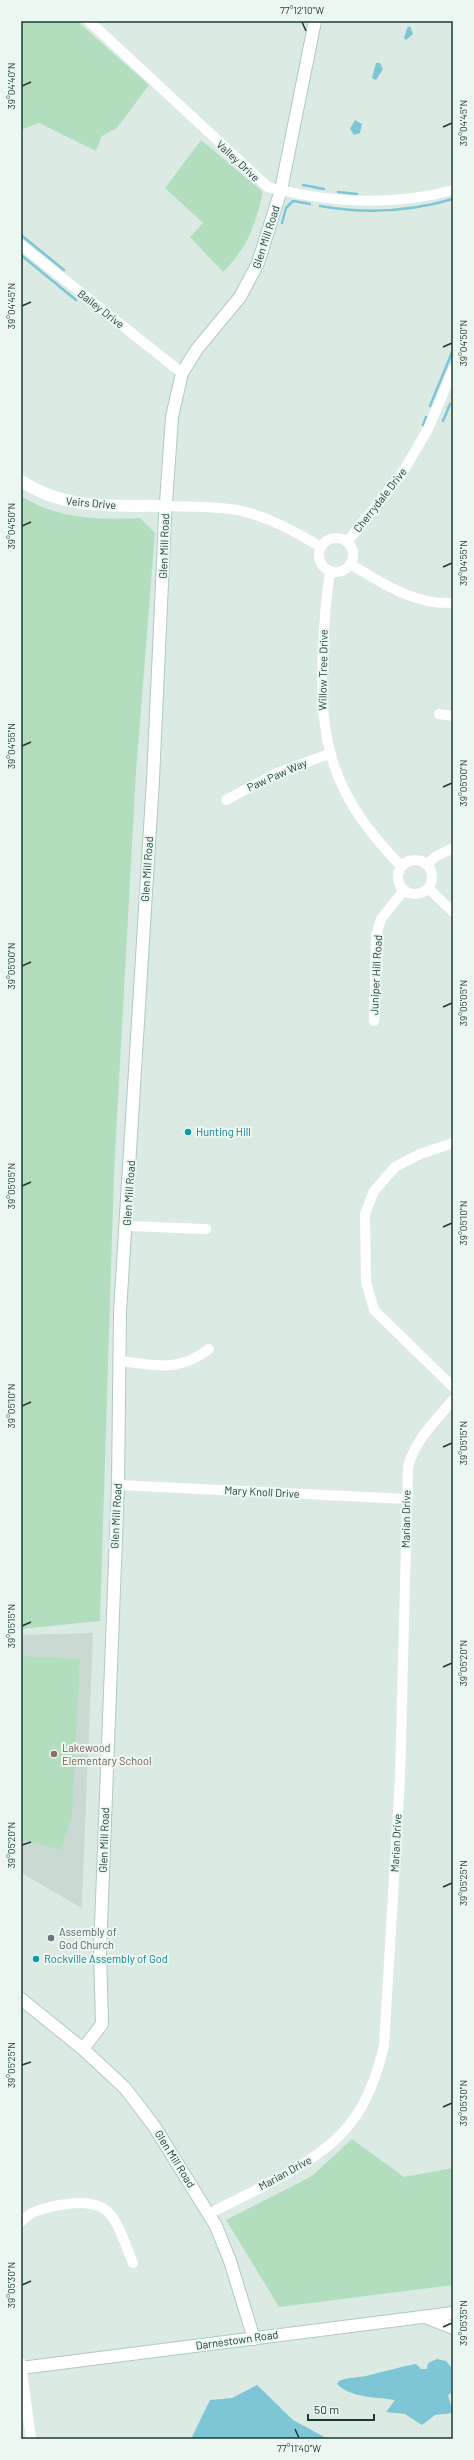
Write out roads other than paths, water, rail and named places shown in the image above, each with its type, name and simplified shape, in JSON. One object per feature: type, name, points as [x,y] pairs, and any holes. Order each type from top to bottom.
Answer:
[{"type":"main road","name":"Glen Mill Road","points":[[254,2339],[230,2261],[209,2214],[154,2126],[125,2088],[83,2049],[99,2029],[103,2018],[100,1951],[118,1485],[120,1312],[127,1226],[154,780],[166,506],[172,417],[182,373],[198,349],[240,297],[255,271],[281,190],[315,21]]},
{"type":"main road","name":"Veirs Drive","points":[[21,481],[43,494],[73,503],[166,506]]},
{"type":"main road","points":[[21,1999],[83,2049]]},
{"type":"main road","name":"Darnestown Road","points":[[21,2368],[453,2313]]},
{"type":"main road","points":[[424,2316],[453,2328]]},
{"type":"street","name":"Valley Drive","points":[[89,21],[262,183],[281,190],[315,198],[364,202],[428,197],[453,190]]},
{"type":"street","name":"Bailey Drive","points":[[21,245],[182,373]]},
{"type":"street","name":"Cherrydale Drive","points":[[347,542],[401,475],[428,429],[453,370]]},
{"type":"street","points":[[166,506],[224,508],[249,512],[267,519],[321,547]]},
{"type":"street","points":[[336,538],[347,542],[352,550],[350,564],[341,572],[330,572],[319,561],[321,547],[325,542],[336,538]]},
{"type":"street","points":[[350,564],[405,594],[426,601],[453,603]]},
{"type":"street","name":"Willow Tree Drive","points":[[330,572],[325,605],[321,694],[329,754],[344,790],[359,817],[376,840],[401,866]]},
{"type":"street","points":[[439,714],[453,716]]},
{"type":"street","name":"Paw Paw Way","points":[[226,800],[277,772],[329,754]]},
{"type":"street","points":[[427,864],[435,857],[453,848]]},
{"type":"street","points":[[417,859],[427,864],[432,873],[428,888],[414,894],[404,890],[398,876],[401,866],[411,860],[417,859]]},
{"type":"street","points":[[428,888],[453,912]]},
{"type":"street","name":"Juniper Hill Road","points":[[374,1022],[376,936],[385,913],[404,890]]},
{"type":"street","points":[[453,1143],[420,1154],[395,1167],[374,1191],[365,1214],[366,1282],[374,1310],[453,1387]]},
{"type":"street","points":[[127,1226],[206,1228]]},
{"type":"street","points":[[120,1361],[178,1366],[196,1359],[209,1349]]},
{"type":"street","name":"Marian Drive","points":[[209,2214],[315,2157],[350,2124],[377,2074],[384,2046],[399,1786],[408,1467],[412,1452],[421,1437],[453,1400]]},
{"type":"street","name":"Mary Knoll Drive","points":[[118,1485],[407,1499]]},
{"type":"street","points":[[21,2222],[26,2216],[41,2209],[80,2202],[97,2204],[115,2219],[133,2263]]},
{"type":"street","points":[[21,2363],[31,2439]]},
{"type":"water","points":[[410,26],[413,34],[406,40],[404,38],[407,28]]},
{"type":"water","points":[[376,63],[380,63],[383,69],[376,80],[372,78]]},
{"type":"water","points":[[355,120],[362,124],[360,133],[354,135],[350,129]]},
{"type":"water","points":[[437,2359],[446,2361],[451,2367],[451,2393],[448,2395],[453,2413],[435,2415],[422,2425],[405,2414],[386,2412],[395,2400],[356,2394],[343,2389],[337,2384],[339,2381],[346,2379],[366,2376],[416,2364],[421,2369],[427,2369],[428,2363]]},
{"type":"water","points":[[257,2385],[293,2420],[328,2439],[191,2439],[210,2400],[232,2398]]},
{"type":"waterway","points":[[303,185],[324,189]]},
{"type":"waterway","points":[[338,192],[357,194]]},
{"type":"waterway","points":[[320,206],[337,209],[370,211],[420,207],[453,199]]},
{"type":"waterway","points":[[282,223],[286,208],[293,201],[310,204]]},
{"type":"waterway","points":[[21,235],[64,270]]},
{"type":"waterway","points":[[21,255],[76,300]]},
{"type":"waterway","points":[[430,406],[453,350]]},
{"type":"waterway","points":[[443,421],[450,404]]},
{"type":"waterway","points":[[423,425],[426,417]]},
{"type":"place","name":"Hunting Hill","points":[[188,1132]]},
{"type":"place","name":"Lakewood Elementary School","points":[[54,1754]]},
{"type":"place","name":"Assembly of God Church","points":[[51,1938]]},
{"type":"place","name":"Rockville Assembly of God","points":[[36,1959]]}]
